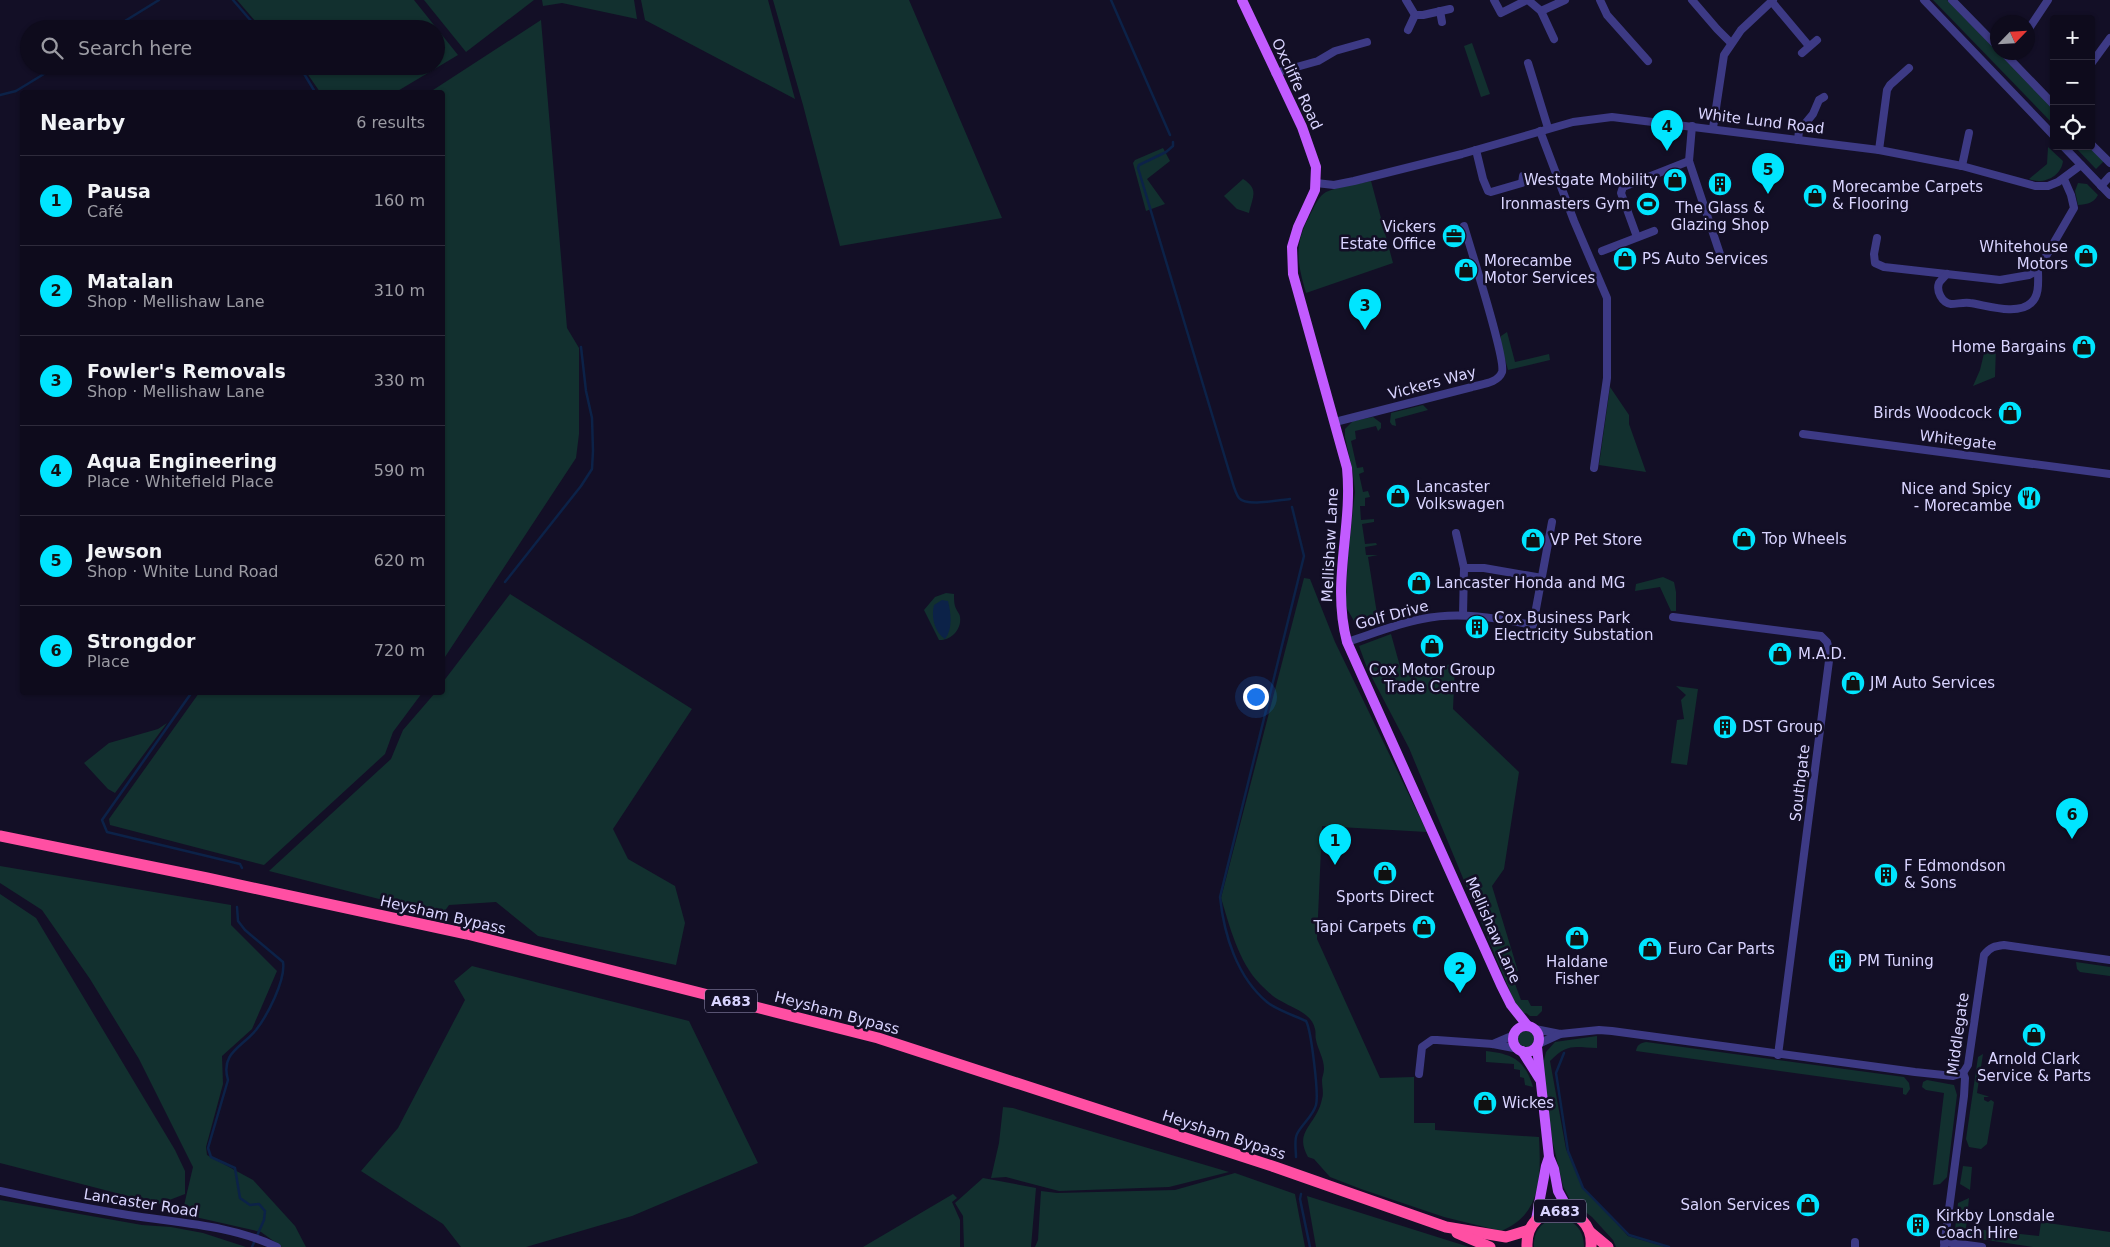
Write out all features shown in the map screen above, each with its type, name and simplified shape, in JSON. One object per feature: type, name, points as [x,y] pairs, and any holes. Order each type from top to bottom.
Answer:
[{"type":"highway","name":"Heysham Bypass","points":[[0,836],[467,934],[878,1038],[1265,1164],[1446,1227],[1490,1247]]},
{"type":"highway","name":"A683","points":[[1527,1247],[1529,1230],[1536,1220],[1552,1212],[1570,1213],[1578,1217],[1590,1232],[1608,1247]]},
{"type":"highway","name":"Heysham Bypass","points":[[1446,1227],[1506,1237],[1529,1230]]},
{"type":"highway","name":"A683","points":[[1590,1232],[1591,1247]]},
{"type":"main road","name":"Oxcliffe Road","points":[[1242,0],[1302,127],[1314,159],[1317,175],[1316,183]]},
{"type":"main road","name":"Mellishaw Lane","points":[[1316,183],[1312,197],[1294,237],[1291,259],[1293,274],[1347,468],[1350,491],[1340,596],[1342,620],[1348,642],[1511,1005],[1515,1033]]},
{"type":"main road","name":"Mellishaw Lane","points":[[1511,1005],[1531,1027]]},
{"type":"main road","points":[[1539,1078],[1514,1043],[1515,1033],[1521,1026],[1531,1027],[1539,1036],[1537,1045],[1539,1078],[1544,1105],[1549,1157],[1554,1169],[1558,1191],[1570,1213]]},
{"type":"main road","points":[[1520,1050],[1530,1051],[1537,1045]]},
{"type":"main road","points":[[1536,1220],[1549,1157]]},
{"type":"street","points":[[1406,0],[1414,15]]},
{"type":"street","points":[[1494,0],[1501,13],[1527,0],[1541,11],[1554,39]]},
{"type":"street","points":[[1541,11],[1565,0]]},
{"type":"street","points":[[1600,0],[1607,15],[1648,61]]},
{"type":"street","points":[[1692,0],[1731,43]]},
{"type":"street","points":[[1924,0],[2050,132]]},
{"type":"street","points":[[1952,0],[1990,39]]},
{"type":"street","points":[[2035,20],[2048,0]]},
{"type":"street","points":[[1714,128],[1724,55],[1731,43],[1751,20],[1772,1],[1809,46]]},
{"type":"street","points":[[1414,15],[1424,16],[1450,9]]},
{"type":"street","points":[[1440,11],[1442,22]]},
{"type":"street","points":[[1407,26],[1414,15]]},
{"type":"street","points":[[1802,53],[1817,40]]},
{"type":"street","points":[[1275,73],[1318,61],[1335,51],[1367,42]]},
{"type":"street","points":[[2094,60],[2109,42]]},
{"type":"street","points":[[2010,60],[2050,101]]},
{"type":"street","points":[[1528,62],[1544,129],[1574,221],[1607,298],[1607,378],[1594,468]]},
{"type":"street","points":[[1879,150],[1887,90],[1909,68]]},
{"type":"street","points":[[1798,140],[1799,131],[1813,114],[1820,97]]},
{"type":"street","name":"White Lund Road","points":[[1316,183],[1334,185],[1476,150],[1544,129],[1573,122],[1612,117],[1714,128],[1879,150],[1962,166],[2035,186],[2048,186],[2064,179],[2081,165]]},
{"type":"street","points":[[1692,126],[1689,161],[1720,257]]},
{"type":"street","points":[[1962,166],[1969,133]]},
{"type":"street","points":[[2095,148],[2110,162]]},
{"type":"street","points":[[1476,150],[1488,191],[1491,192],[1522,183],[1523,176]]},
{"type":"street","points":[[2067,150],[2110,195]]},
{"type":"street","points":[[1637,237],[1621,193],[1623,187],[1689,161]]},
{"type":"street","points":[[2101,186],[2110,176]]},
{"type":"street","points":[[1877,238],[1874,254],[1875,263],[1884,267],[2000,280],[2029,276],[2038,270],[2074,208],[2064,179]]},
{"type":"street","name":"Vickers Way","points":[[1335,422],[1479,385],[1492,381],[1500,375],[1503,364],[1464,226]]},
{"type":"street","points":[[1602,251],[1654,231]]},
{"type":"street","points":[[1946,274],[1939,283],[1938,292],[1943,300],[1950,304],[1970,303],[1993,308],[2019,309],[2030,304],[2038,292],[2038,270]]},
{"type":"street","name":"Whitegate","points":[[1803,434],[2110,474]]},
{"type":"street","points":[[1464,568],[1484,568],[1542,578],[1552,522]]},
{"type":"street","points":[[1456,533],[1464,568],[1463,615]]},
{"type":"street","name":"Golf Drive","points":[[1348,642],[1422,619],[1463,615],[1533,624],[1542,578]]},
{"type":"street","name":"Southgate","points":[[1673,616],[1821,636],[1827,642],[1830,653],[1778,1055]]},
{"type":"street","name":"Middlegate","points":[[1944,1245],[1964,1096],[1965,1078],[1963,1073],[1968,1065],[1984,955],[1995,946],[2004,945],[2110,960]]},
{"type":"street","points":[[1531,1027],[1560,1034],[1599,1030],[1612,1031],[1778,1055],[1953,1076],[1963,1073]]},
{"type":"street","points":[[1492,1044],[1515,1033]]},
{"type":"street","points":[[1537,1045],[1560,1034]]},
{"type":"street","points":[[1419,1074],[1422,1047],[1432,1040],[1492,1044],[1520,1050]]},
{"type":"street","name":"Lancaster Road","points":[[0,1191],[62,1204],[178,1222],[244,1235],[262,1240],[276,1247]]},
{"type":"street","points":[[1944,1245],[1982,1247]]},
{"type":"green space","points":[[237,0],[414,0],[430,20],[254,20]]},
{"type":"green space","points":[[424,0],[534,0],[466,52],[445,26],[445,20],[440,20]]},
{"type":"green space","points":[[542,0],[634,0],[637,19],[562,3],[543,6]]},
{"type":"green space","points":[[641,0],[768,0],[795,99],[645,20]]},
{"type":"green space","points":[[773,0],[909,0],[1002,218],[840,246]]},
{"type":"green space","points":[[1933,0],[1947,0],[1990,44],[1990,59]]},
{"type":"green space","points":[[541,20],[567,328],[579,348],[579,434],[576,458],[445,657],[445,90],[433,90]]},
{"type":"green space","points":[[445,39],[458,55],[445,63]]},
{"type":"green space","points":[[1472,43],[1490,94],[1481,97],[1464,46]]},
{"type":"green space","points":[[1991,60],[2006,60],[2050,105],[2050,121]]},
{"type":"green space","points":[[308,75],[424,75],[399,90],[319,90]]},
{"type":"green space","points":[[2048,147],[2063,161],[2062,167],[2055,175],[2045,180],[2034,181],[2029,179],[2047,164]]},
{"type":"green space","points":[[1163,148],[1170,161],[1147,179],[1165,204],[1146,211],[1133,163],[1135,160]]},
{"type":"green space","points":[[2078,150],[2094,150],[2104,161],[2096,169]]},
{"type":"green space","points":[[1243,179],[1251,186],[1254,193],[1249,213],[1237,209],[1224,196]]},
{"type":"green space","points":[[1371,181],[1393,263],[1306,293],[1300,270],[1298,251],[1302,233],[1316,203],[1326,192]]},
{"type":"green space","points":[[2078,183],[2087,184],[2098,195],[2092,202],[2078,205],[2075,191]]},
{"type":"green space","points":[[1507,332],[1515,362],[1549,354],[1550,360],[1508,370],[1500,341],[1501,336]]},
{"type":"green space","points":[[1986,345],[1996,347],[1995,377],[1973,386],[1980,370]]},
{"type":"green space","points":[[1610,387],[1629,415],[1629,424],[1646,472],[1599,465]]},
{"type":"green space","points":[[1423,405],[1428,410],[1395,419],[1396,426],[1390,422],[1391,413]]},
{"type":"green space","points":[[1373,417],[1381,423],[1381,428],[1378,431],[1376,426],[1355,431],[1356,439],[1351,441],[1357,468],[1363,467],[1364,472],[1359,474],[1363,492],[1368,491],[1370,497],[1365,498],[1365,506],[1360,506],[1361,520],[1374,519],[1374,522],[1362,524],[1365,544],[1376,543],[1377,545],[1365,547],[1366,555],[1378,555],[1368,557],[1378,620],[1354,621],[1346,607],[1348,555],[1355,492],[1345,429],[1353,421]]},
{"type":"green space","points":[[1663,577],[1674,582],[1676,611],[1671,611],[1660,587],[1635,591],[1636,584]]},
{"type":"green space","points":[[1304,578],[1310,579],[1335,642],[1427,832],[1322,826],[1317,939],[1380,1078],[1414,1077],[1414,1123],[1435,1123],[1435,1130],[1539,1137],[1539,1179],[1532,1204],[1525,1215],[1501,1231],[1444,1217],[1361,1189],[1330,1177],[1314,1159],[1308,1157],[1303,1141],[1319,1108],[1323,1094],[1322,1080],[1324,1070],[1313,1023],[1306,1015],[1272,995],[1260,984],[1246,965],[1231,932],[1221,898]]},
{"type":"green space","points":[[946,593],[954,594],[960,622],[957,630],[951,637],[939,640],[924,610],[935,597]]},
{"type":"green space","points":[[510,594],[692,709],[613,829],[628,859],[675,886],[685,923],[676,965],[538,936],[496,902],[449,905],[442,915],[269,871],[391,759],[403,730],[433,695],[445,695],[445,679]]},
{"type":"green space","points":[[1391,634],[1401,670],[1455,664],[1453,709],[1519,772],[1504,869],[1492,886],[1518,971],[1511,973],[1521,1000],[1528,1000],[1531,1006],[1542,1006],[1542,1011],[1537,1016],[1523,1014],[1514,1001],[1409,748],[1367,668],[1359,646]]},
{"type":"green space","points":[[1676,686],[1698,689],[1687,765],[1671,763],[1677,720],[1684,719],[1681,700],[1686,695]]},
{"type":"green space","points":[[198,695],[421,695],[393,732],[385,754],[264,865],[110,825],[109,819]]},
{"type":"green space","points":[[167,723],[115,793],[108,789],[84,763],[109,743],[158,729]]},
{"type":"green space","points":[[0,866],[231,905],[231,925],[277,971],[252,1029],[222,1056],[223,1084],[206,1147],[207,1155],[253,1180],[295,1226],[306,1247],[282,1247],[261,1232],[182,1214],[193,1167],[139,1059],[90,979],[42,910],[0,883]]},
{"type":"green space","points":[[0,894],[36,918],[175,1150],[185,1171],[185,1194],[159,1204],[0,1163]]},
{"type":"green space","points":[[2076,962],[2110,967],[2110,976],[2080,972],[2077,969]]},
{"type":"green space","points":[[472,966],[689,1021],[758,1163],[632,1216],[526,1247],[461,1247],[443,1224],[361,1171],[398,1128],[465,1000],[454,981]]},
{"type":"green space","points":[[1526,1031],[1532,1033],[1534,1039],[1532,1045],[1526,1047],[1520,1045],[1518,1039],[1520,1033]]},
{"type":"green space","points":[[1597,1036],[1597,1048],[1571,1047],[1561,1051],[1550,1061],[1566,1149],[1582,1186],[1628,1236],[1666,1247],[1616,1247],[1613,1240],[1592,1217],[1570,1200],[1563,1186],[1552,1139],[1542,1060],[1544,1060],[1546,1052],[1555,1042]]},
{"type":"green space","points":[[1646,1042],[1904,1077],[1909,1083],[1910,1089],[1906,1095],[1903,1094],[1903,1088],[1636,1051],[1639,1045]]},
{"type":"green space","points":[[1486,1051],[1504,1054],[1517,1060],[1526,1070],[1533,1087],[1525,1085],[1524,1078],[1520,1077],[1520,1070],[1514,1069],[1514,1064],[1486,1062]]},
{"type":"green space","points":[[1983,1054],[1977,1093],[1989,1097],[1984,1097],[1984,1100],[1994,1102],[1987,1144],[1981,1149],[1969,1147],[1966,1139],[1978,1057]]},
{"type":"green space","points":[[1927,1080],[1954,1085],[1957,1095],[1947,1177],[1940,1184],[1933,1185],[1944,1093],[1926,1090],[1922,1087],[1923,1082]]},
{"type":"green space","points":[[1003,1107],[1013,1108],[1229,1172],[1169,1187],[1059,1191],[1006,1177],[991,1178],[999,1143]]},
{"type":"green space","points":[[1963,1166],[1972,1167],[1970,1190],[1960,1184]]},
{"type":"green space","points":[[1235,1173],[1295,1194],[1305,1247],[1035,1247],[1038,1240],[1041,1191],[1057,1193],[1175,1190]]},
{"type":"green space","points":[[983,1178],[1036,1188],[1031,1247],[964,1247],[963,1216],[955,1203]]},
{"type":"green space","points":[[953,1194],[957,1198],[952,1202],[960,1220],[960,1247],[863,1247]]},
{"type":"green space","points":[[1307,1196],[1469,1247],[1316,1247]]},
{"type":"green space","points":[[1969,1198],[1966,1228],[2039,1236],[2041,1222],[2110,1232],[2110,1247],[2033,1247],[1960,1236],[1955,1230],[1958,1203]]},
{"type":"green space","points":[[0,1200],[142,1225],[171,1227],[203,1233],[246,1247],[0,1247]]},
{"type":"green space","points":[[1553,1218],[1566,1219],[1576,1225],[1582,1234],[1584,1247],[1534,1247],[1538,1229]]},
{"type":"water","points":[[942,600],[948,601],[950,616],[949,631],[945,639],[938,632],[933,619],[934,605]]},
{"type":"waterway","points":[[127,20],[159,0]]},
{"type":"waterway","points":[[233,0],[250,20]]},
{"type":"waterway","points":[[1111,0],[1170,135]]},
{"type":"waterway","points":[[0,95],[16,91],[42,75]]},
{"type":"waterway","points":[[305,75],[314,90]]},
{"type":"waterway","points":[[1173,142],[1173,146],[1166,152],[1139,165],[1138,168],[1234,488],[1239,498],[1248,502],[1290,499]]},
{"type":"waterway","points":[[505,582],[581,486],[592,469],[592,418],[586,391],[581,347]]},
{"type":"waterway","points":[[1292,507],[1304,556],[1220,897],[1229,940],[1240,968],[1248,980],[1267,1002],[1306,1021],[1308,1026],[1314,1062],[1317,1099],[1315,1109],[1296,1136],[1296,1157]]},
{"type":"waterway","points":[[190,695],[102,820],[107,832],[240,864],[242,868]]},
{"type":"waterway","points":[[237,907],[238,921],[245,930],[283,962],[282,978],[275,998],[256,1030],[234,1051],[227,1063],[228,1080],[208,1148],[211,1157],[235,1168],[240,1198],[250,1205],[259,1204],[265,1211],[264,1220],[252,1247]]},
{"type":"waterway","points":[[1564,1053],[1556,1073],[1568,1151],[1583,1188],[1629,1235],[1669,1247]]},
{"type":"waterway","points":[[1301,1194],[1300,1199],[1310,1247]]},
{"type":"place","name":"Aqua Engineering","points":[[1667,151]]},
{"type":"place","name":"Westgate Mobility","points":[[1675,180]]},
{"type":"place","name":"The Glass & Glazing Shop","points":[[1720,184]]},
{"type":"place","name":"Jewson","points":[[1768,194]]},
{"type":"place","name":"Morecambe Carpets & Flooring","points":[[1815,196]]},
{"type":"place","name":"Ironmasters Gym","points":[[1648,204]]},
{"type":"place","name":"Vickers Estate Office","points":[[1454,236]]},
{"type":"place","name":"Whitehouse Motors","points":[[2086,256]]},
{"type":"place","name":"PS Auto Services","points":[[1625,259]]},
{"type":"place","name":"Morecambe Motor Services","points":[[1466,270]]},
{"type":"place","name":"Fowler's Removals","points":[[1365,330]]},
{"type":"place","name":"Home Bargains","points":[[2084,347]]},
{"type":"place","name":"Birds Woodcock","points":[[2010,413]]},
{"type":"place","name":"Lancaster Volkswagen","points":[[1398,496]]},
{"type":"place","name":"Nice and Spicy - Morecambe","points":[[2029,498]]},
{"type":"place","name":"Top Wheels","points":[[1744,539]]},
{"type":"place","name":"VP Pet Store","points":[[1533,540]]},
{"type":"place","name":"Lancaster Honda and MG","points":[[1419,583]]},
{"type":"place","name":"Cox Business Park Electricity Substation","points":[[1477,627]]},
{"type":"place","name":"Cox Motor Group Trade Centre","points":[[1432,646]]},
{"type":"place","name":"M.A.D.","points":[[1780,654]]},
{"type":"place","name":"JM Auto Services","points":[[1853,683]]},
{"type":"place","name":"DST Group","points":[[1725,727]]},
{"type":"place","name":"Strongdor","points":[[2072,839]]},
{"type":"place","name":"Pausa","points":[[1335,865]]},
{"type":"place","name":"Sports Direct","points":[[1385,873]]},
{"type":"place","name":"F Edmondson & Sons","points":[[1886,875]]},
{"type":"place","name":"Tapi Carpets","points":[[1424,927]]},
{"type":"place","name":"Haldane Fisher","points":[[1577,938]]},
{"type":"place","name":"Euro Car Parts","points":[[1650,949]]},
{"type":"place","name":"PM Tuning","points":[[1840,961]]},
{"type":"place","name":"Matalan","points":[[1460,993]]},
{"type":"place","name":"Arnold Clark Service & Parts","points":[[2034,1035]]},
{"type":"place","name":"Wickes","points":[[1485,1103]]},
{"type":"place","name":"Salon Services","points":[[1808,1205]]},
{"type":"place","name":"Kirkby Lonsdale Coach Hire","points":[[1918,1225]]}]
